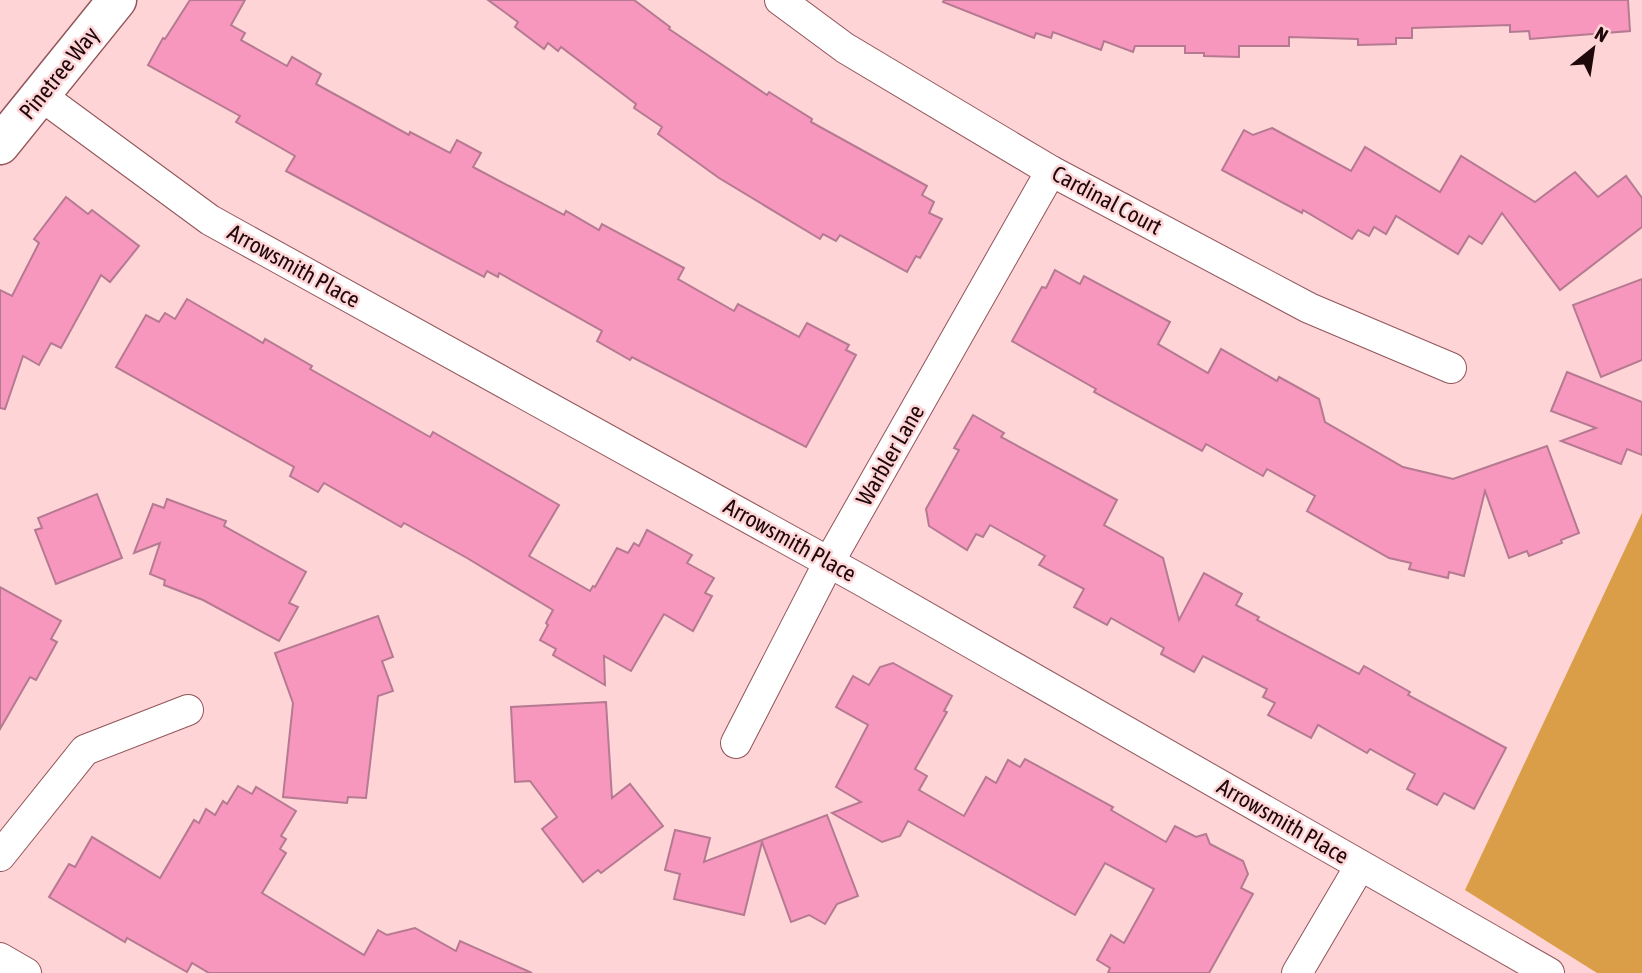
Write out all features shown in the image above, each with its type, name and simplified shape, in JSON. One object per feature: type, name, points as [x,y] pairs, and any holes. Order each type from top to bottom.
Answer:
[{"type":"street","name":"Pinetree Way","points":[[0,145],[117,0]]},
{"type":"street","name":"Cardinal Court","points":[[780,0],[845,48],[1051,170],[1309,308],[1451,368]]},
{"type":"street","name":"Arrowsmith Place","points":[[40,95],[210,220],[829,562],[1549,973]]},
{"type":"street","name":"Warbler Lane","points":[[736,743],[829,562],[1051,170]]},
{"type":"street","points":[[0,856],[85,750],[188,710]]},
{"type":"street","points":[[1297,973],[1360,866]]},
{"type":"street","points":[[0,958],[26,973]]},
{"type":"shaded area","points":[[1642,513],[1642,973],[1597,973],[1465,890]]},
{"type":"building","points":[[190,0],[245,0],[231,25],[245,33],[241,40],[287,66],[292,57],[321,74],[316,84],[409,135],[410,132],[450,153],[457,140],[481,153],[473,167],[564,215],[566,211],[599,230],[602,224],[684,268],[678,279],[734,311],[738,304],[799,337],[807,323],[849,345],[846,350],[856,355],[806,447],[632,357],[630,360],[597,341],[602,331],[499,273],[498,277],[487,271],[484,277],[286,171],[295,156],[236,122],[240,116],[148,65]]},
{"type":"building","points":[[488,0],[634,0],[670,27],[669,29],[767,95],[769,92],[812,119],[811,122],[927,186],[922,195],[934,202],[929,213],[942,219],[920,258],[916,256],[907,272],[840,235],[836,241],[823,234],[820,239],[719,178],[658,134],[662,127],[634,108],[636,104],[561,47],[558,51],[548,43],[544,49],[515,27],[518,22]]},
{"type":"building","points":[[1628,0],[1630,31],[1530,39],[1529,31],[1510,32],[1510,25],[1412,28],[1412,38],[1396,38],[1396,44],[1358,45],[1358,39],[1289,37],[1289,46],[1239,46],[1239,57],[1204,56],[1204,53],[1185,53],[1185,46],[1135,46],[1133,52],[1104,41],[1101,50],[1053,32],[1051,38],[1036,33],[1034,38],[943,2]]},
{"type":"building","points":[[1272,128],[1351,171],[1365,147],[1440,192],[1461,156],[1535,202],[1575,172],[1598,197],[1626,176],[1642,198],[1642,227],[1560,290],[1502,213],[1482,244],[1469,236],[1458,254],[1396,216],[1386,234],[1374,227],[1369,236],[1358,230],[1352,239],[1303,210],[1302,213],[1222,170],[1244,130],[1253,135]]},
{"type":"building","points":[[66,197],[88,214],[92,210],[139,246],[110,282],[101,275],[61,348],[51,343],[39,365],[23,356],[5,409],[0,408],[0,290],[12,296],[39,243],[34,239]]},
{"type":"building","points":[[1055,270],[1080,284],[1084,276],[1170,322],[1158,344],[1208,373],[1221,349],[1277,381],[1279,377],[1319,399],[1325,422],[1403,467],[1453,479],[1547,446],[1579,533],[1529,556],[1527,551],[1509,558],[1485,491],[1464,576],[1449,572],[1448,578],[1409,569],[1411,563],[1389,558],[1307,511],[1315,496],[1267,469],[1263,476],[1206,444],[1202,451],[1094,392],[1096,389],[1012,341],[1042,287],[1046,288]]},
{"type":"building","points":[[1642,279],[1642,360],[1601,377],[1573,305]]},
{"type":"building","points":[[187,299],[263,343],[265,339],[312,366],[310,369],[430,437],[433,432],[559,505],[529,556],[590,591],[595,587],[617,548],[628,553],[634,543],[639,546],[647,530],[692,555],[687,563],[714,578],[705,593],[712,596],[693,631],[664,614],[631,671],[604,656],[605,685],[553,655],[556,649],[540,640],[553,610],[404,523],[401,527],[324,483],[318,492],[290,476],[294,467],[116,367],[146,315],[159,322],[165,313],[175,319]]},
{"type":"building","points":[[1567,372],[1642,402],[1642,455],[1627,449],[1621,464],[1561,441],[1596,428],[1551,411]]},
{"type":"building","points":[[973,415],[1004,433],[1001,437],[1117,500],[1104,525],[1163,558],[1179,620],[1204,573],[1242,594],[1236,605],[1259,617],[1257,620],[1359,674],[1364,666],[1410,692],[1408,695],[1506,748],[1474,809],[1444,793],[1437,805],[1407,789],[1415,774],[1370,749],[1367,753],[1318,725],[1311,738],[1268,715],[1275,703],[1263,697],[1267,689],[1203,656],[1194,672],[1161,654],[1164,648],[1111,618],[1107,625],[1074,607],[1084,589],[1039,565],[1045,556],[990,525],[983,537],[976,534],[967,550],[929,526],[926,509],[959,450],[954,448]]},
{"type":"building","points":[[97,494],[122,558],[56,584],[35,530],[42,528],[38,518]]},
{"type":"building","points":[[167,499],[226,521],[224,526],[306,572],[289,603],[298,607],[279,641],[203,600],[164,585],[165,580],[150,574],[160,543],[134,553],[153,504],[164,508]]},
{"type":"building","points":[[0,587],[61,621],[51,639],[57,642],[36,680],[30,677],[0,729]]},
{"type":"building","points":[[378,616],[393,657],[382,661],[393,691],[378,696],[366,798],[348,797],[347,803],[283,797],[293,703],[275,653]]},
{"type":"building","points":[[893,663],[952,696],[944,711],[947,712],[915,769],[927,776],[919,790],[964,816],[986,777],[996,783],[1008,760],[1020,767],[1025,759],[1113,807],[1111,810],[1166,842],[1175,826],[1196,837],[1206,834],[1210,844],[1243,861],[1248,874],[1241,888],[1253,894],[1209,973],[1108,973],[1110,968],[1097,960],[1111,935],[1124,943],[1154,889],[1105,863],[1075,915],[908,821],[900,836],[882,842],[832,813],[861,802],[836,787],[868,725],[836,707],[853,676],[869,685],[880,667]]},
{"type":"building","points":[[606,702],[612,798],[630,784],[663,826],[601,873],[598,870],[583,882],[542,829],[557,817],[530,781],[515,782],[511,707]]},
{"type":"building","points":[[238,786],[252,794],[256,787],[296,811],[281,836],[286,839],[280,849],[286,853],[262,893],[364,955],[378,930],[387,935],[415,928],[456,951],[460,941],[532,973],[209,973],[192,963],[187,972],[127,938],[125,942],[49,897],[69,864],[75,867],[92,837],[160,878],[194,820],[199,823],[206,809],[215,815],[223,801],[227,804]]},
{"type":"building","points":[[827,815],[858,896],[837,904],[825,924],[809,915],[791,922],[762,842],[744,915],[674,899],[680,874],[665,870],[675,830],[710,838],[704,862]]}]
